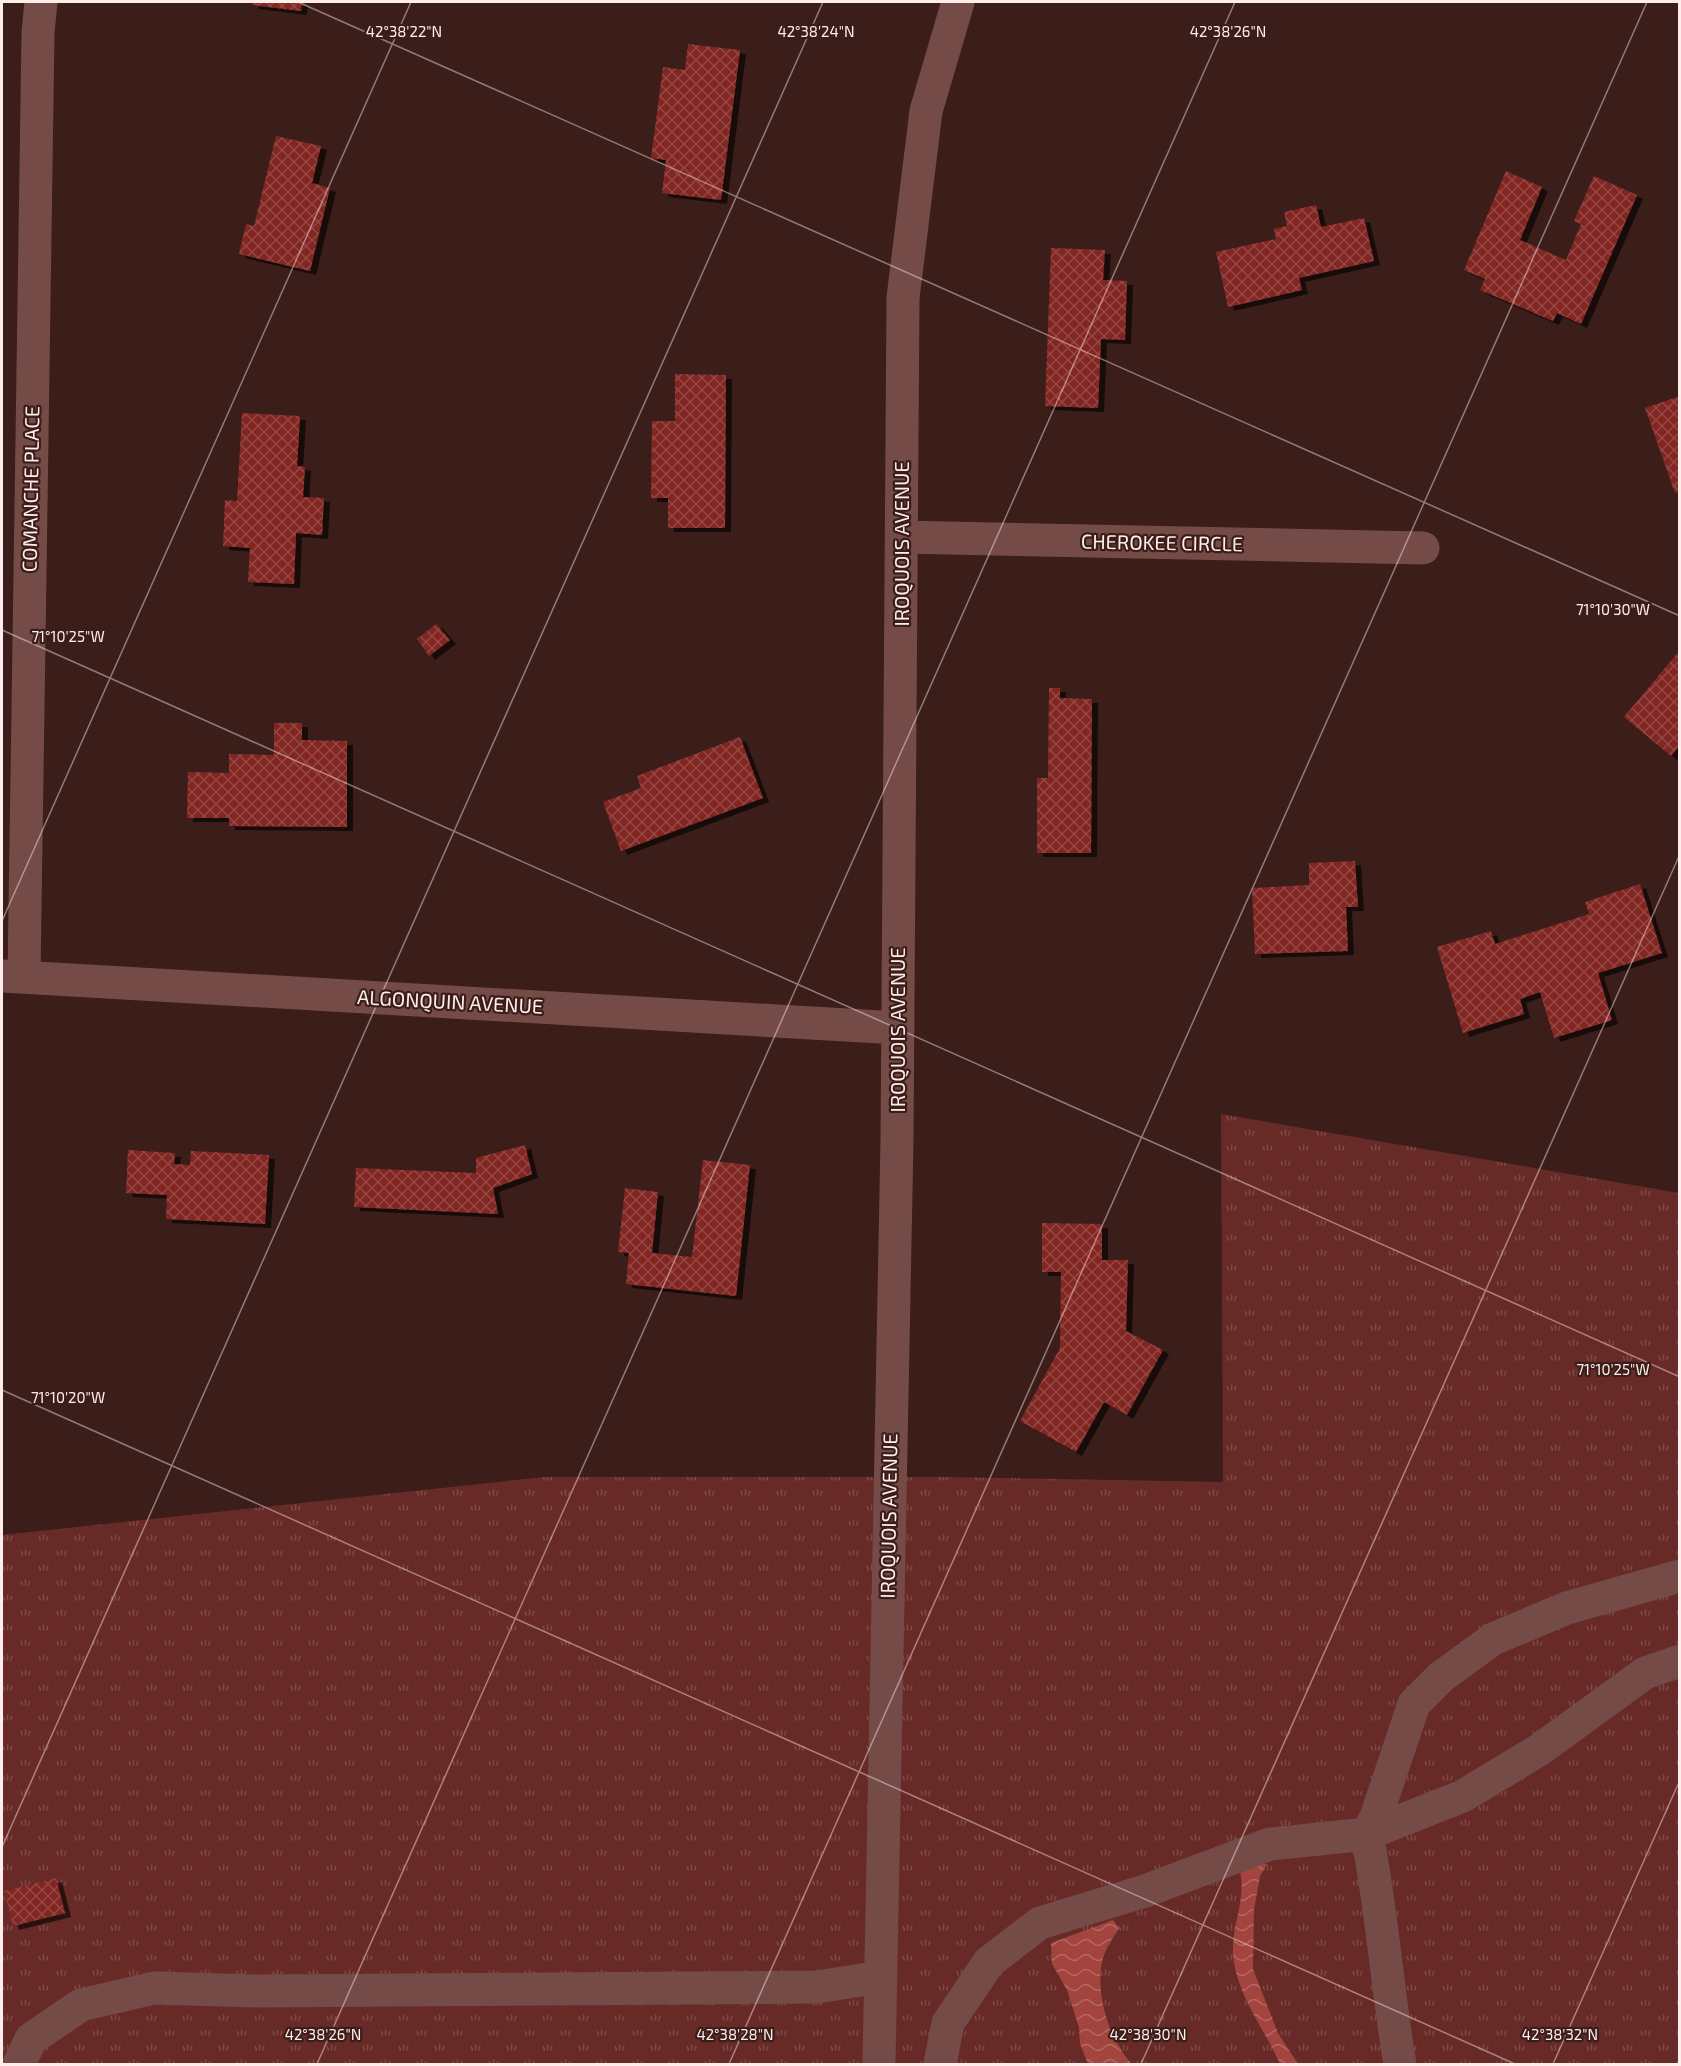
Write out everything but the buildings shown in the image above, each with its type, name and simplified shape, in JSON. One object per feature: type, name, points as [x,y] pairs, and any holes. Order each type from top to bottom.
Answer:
[{"type":"street","name":"COMANCHE PLACE","points":[[13,977],[38,33],[41,2]]},
{"type":"street","name":"IROQUOIS AVENUE","points":[[879,2064],[898,1028],[903,298],[926,111],[958,2]]},
{"type":"street","name":"CHEROKEE CIRCLE","points":[[902,537],[1423,548]]},
{"type":"street","name":"ALGONQUIN AVENUE","points":[[13,977],[898,1028]]},
{"type":"street","points":[[1400,2064],[1392,2016],[1380,1900],[1367,1834],[1376,1817],[1414,1704],[1441,1677],[1493,1638],[1567,1608],[1680,1576]]},
{"type":"street","points":[[940,2064],[948,2023],[989,1962],[1040,1923],[1145,1891],[1270,1844],[1367,1834],[1463,1796],[1539,1750],[1645,1673],[1680,1661]]},
{"type":"street","points":[[20,2064],[31,2039],[81,2005],[153,1988],[256,1991],[817,1987],[880,1977]]},
{"type":"green space","points":[[1221,1114],[1679,1193],[1679,2064],[2,2064],[2,1535],[544,1477],[944,1477],[1223,1482]]},
{"type":"water","points":[[1267,1864],[1260,1876],[1254,1910],[1253,1969],[1278,2033],[1298,2064],[1280,2064],[1245,1998],[1233,1955],[1234,1932],[1242,1887],[1238,1865]]},
{"type":"water","points":[[1113,1920],[1119,1928],[1103,1958],[1100,1985],[1110,2029],[1116,2042],[1132,2064],[1088,2064],[1080,2044],[1079,2028],[1067,1990],[1052,1964],[1051,1943]]}]
